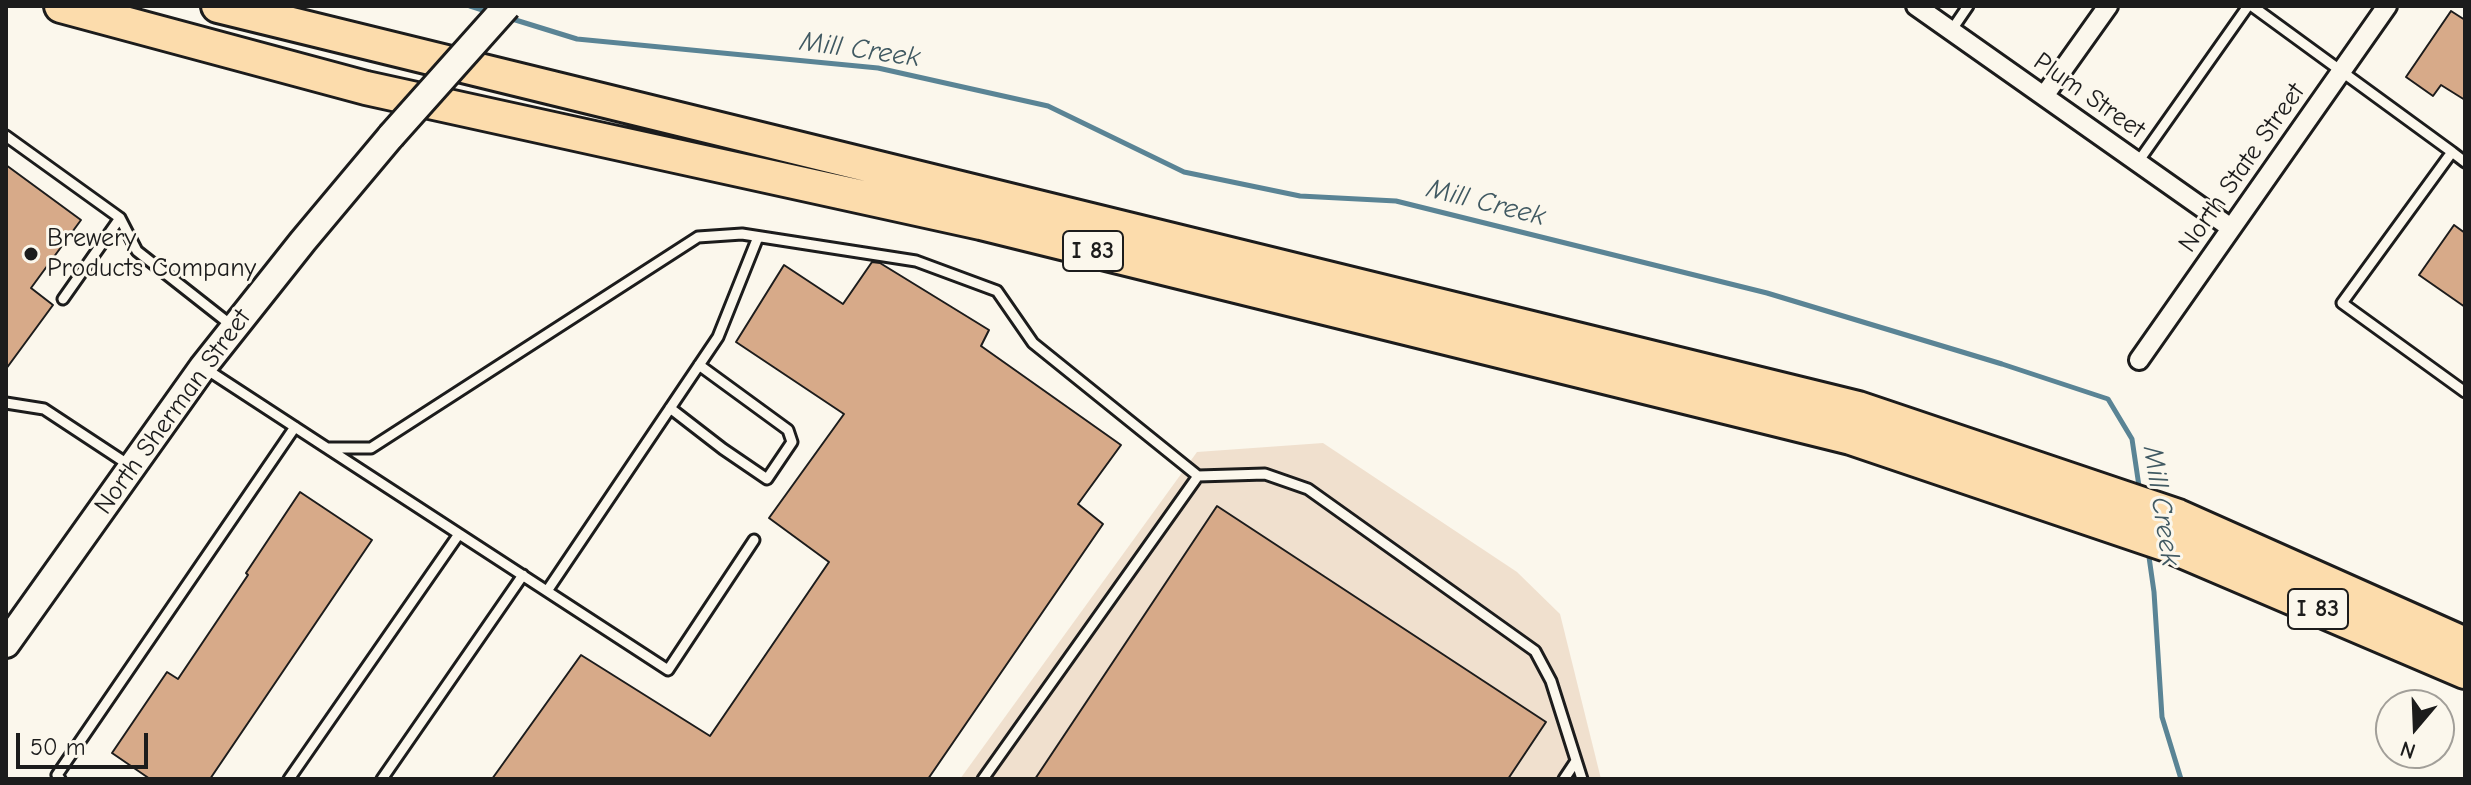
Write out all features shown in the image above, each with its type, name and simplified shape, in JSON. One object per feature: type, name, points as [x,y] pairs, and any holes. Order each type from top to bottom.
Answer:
[{"type":"highway","name":"I 83","points":[[61,6],[366,88],[981,223],[1851,438],[2116,528],[2174,531],[2465,644]]},
{"type":"highway","name":"I 83","points":[[218,6],[1858,408],[2108,492],[2174,531],[2465,672]]},
{"type":"main road","name":"North Sherman Street","points":[[9,634],[234,327],[391,136],[507,6]]},
{"type":"street","name":"Plum Street","points":[[1916,6],[2231,228]]},
{"type":"street","points":[[2044,96],[2108,6]]},
{"type":"street","name":"North State Street","points":[[2139,360],[2387,6]]},
{"type":"lane","points":[[1951,31],[1968,6]]},
{"type":"lane","points":[[2138,162],[2250,6],[2465,162]]},
{"type":"lane","points":[[6,136],[120,218],[137,251],[234,327]]},
{"type":"lane","points":[[2452,152],[2342,303],[2465,392]]},
{"type":"lane","points":[[63,299],[120,218]]},
{"type":"lane","points":[[327,448],[371,448],[698,237],[742,234],[916,261],[997,291],[1033,343],[1198,476],[1265,474],[1308,489],[1535,651],[1551,681],[1582,779]]},
{"type":"lane","points":[[547,591],[718,337],[758,237]]},
{"type":"lane","points":[[670,408],[767,479],[792,442],[788,430],[699,365]]},
{"type":"lane","points":[[203,367],[668,670],[754,540]]},
{"type":"lane","points":[[6,403],[44,409],[131,466]]},
{"type":"lane","points":[[60,779],[57,775],[295,427]]},
{"type":"lane","points":[[983,779],[1198,476]]},
{"type":"lane","points":[[289,779],[459,534]]},
{"type":"lane","points":[[382,779],[523,575]]},
{"type":"lane","points":[[1564,779],[1576,761]]},
{"type":"shaded area","points":[[1323,443],[1517,572],[1560,614],[1601,779],[960,779],[1197,452]]},
{"type":"building","points":[[2451,11],[2465,20],[2465,100],[2441,85],[2433,96],[2406,77]]},
{"type":"building","name":"Brewery Products Company","points":[[6,165],[81,220],[31,288],[53,305],[6,369]]},
{"type":"building","points":[[2454,225],[2465,233],[2465,307],[2419,275]]},
{"type":"building","points":[[872,262],[880,263],[989,330],[981,346],[1121,445],[1078,504],[1103,524],[928,779],[492,779],[581,655],[710,736],[829,562],[769,518],[844,414],[736,342],[784,265],[843,304]]},
{"type":"building","points":[[300,492],[372,540],[210,779],[150,779],[112,753],[167,672],[178,679]]},
{"type":"building","points":[[1217,506],[1546,722],[1508,779],[1035,779]]},
{"type":"waterway","name":"Mill Creek","points":[[470,6],[492,13]]},
{"type":"waterway","name":"Mill Creek","points":[[509,18],[577,39],[878,68],[1048,106],[1184,172],[1300,196],[1396,201],[1767,293],[2108,399],[2132,439],[2140,493]]},
{"type":"waterway","name":"Mill Creek","points":[[2148,550],[2154,592],[2162,717],[2181,779]]},
{"type":"place","name":"Brewery Products Company","points":[[31,254]]}]
